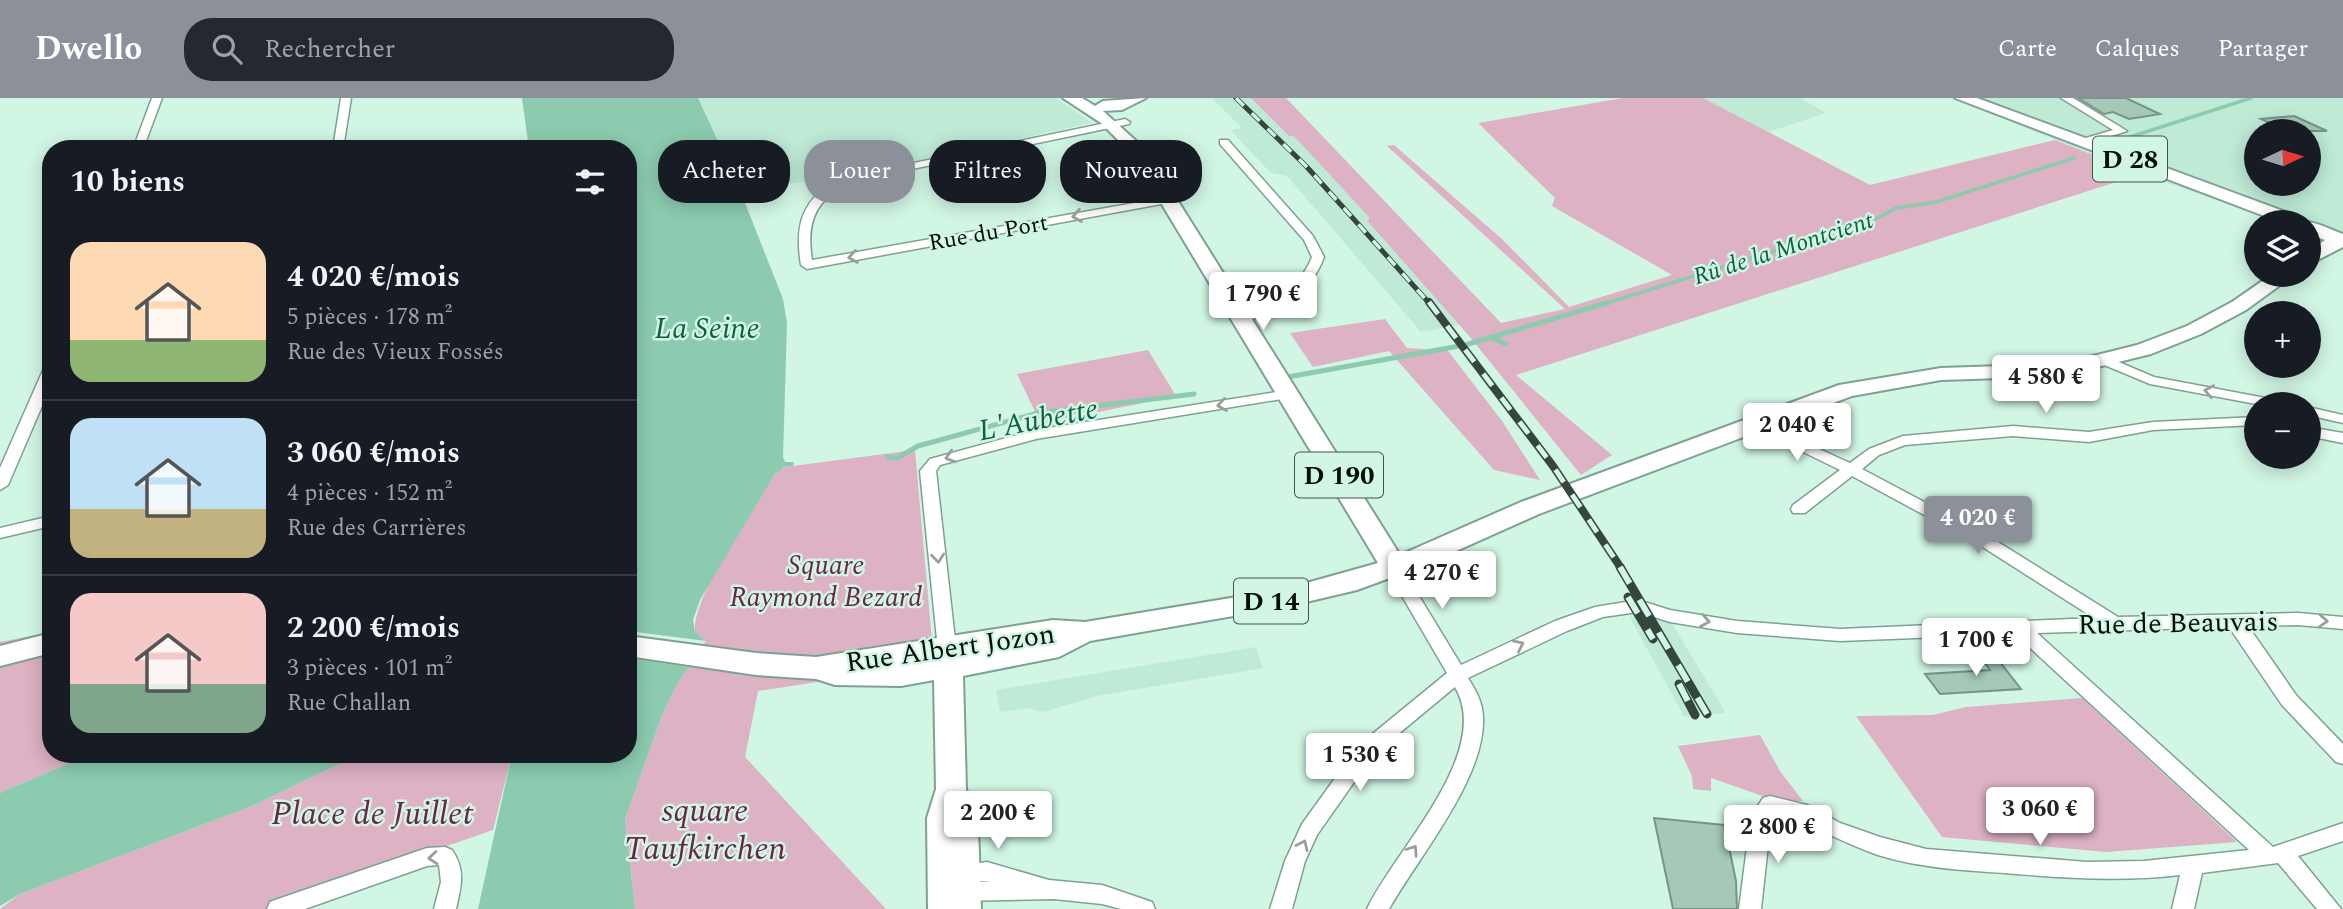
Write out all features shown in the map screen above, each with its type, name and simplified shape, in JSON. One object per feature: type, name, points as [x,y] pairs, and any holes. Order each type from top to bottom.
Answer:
[{"type":"main road","name":"D 190","points":[[1071,98],[1113,115]]},
{"type":"main road","name":"D 190","points":[[1087,98],[1113,115],[1131,140]]},
{"type":"main road","points":[[1113,115],[1138,98]]},
{"type":"main road","points":[[1113,115],[1147,98]]},
{"type":"main road","name":"D 28","points":[[1948,98],[2244,213]]},
{"type":"main road","name":"D 28","points":[[1963,98],[2264,210]]},
{"type":"main road","name":"D 190","points":[[1170,203],[1393,567]]},
{"type":"main road","points":[[2321,233],[2341,244]]},
{"type":"main road","points":[[2321,240],[2341,244]]},
{"type":"main road","points":[[2321,253],[2341,244]]},
{"type":"main road","name":"D 14","points":[[1393,567],[1507,517],[1847,390],[1884,382],[1971,371],[2061,370],[2106,361],[2194,330],[2239,306],[2267,287]]},
{"type":"main road","name":"Rue Albert Jozon","points":[[637,647],[816,668],[835,674],[887,675],[948,659],[1059,647],[1085,632],[1296,596],[1393,567]]},
{"type":"main road","points":[[0,656],[42,645]]},
{"type":"main road","points":[[948,659],[951,789],[943,818],[954,889]]},
{"type":"main road","points":[[0,672],[42,661]]},
{"type":"street","points":[[141,140],[157,98]]},
{"type":"street","points":[[339,140],[345,98]]},
{"type":"street","points":[[2066,98],[2122,131],[2082,142]]},
{"type":"street","name":"Rue du Port","points":[[1113,115],[832,184],[824,190],[804,229],[802,236],[807,265],[1151,203]]},
{"type":"street","points":[[1224,142],[1309,239],[1318,253],[1314,267],[1272,310],[1242,318]]},
{"type":"street","points":[[2106,361],[2150,380],[2244,398]]},
{"type":"street","points":[[0,485],[42,389]]},
{"type":"street","points":[[948,659],[928,471],[941,459],[1035,435],[1286,389]]},
{"type":"street","points":[[2321,414],[2343,419]]},
{"type":"street","points":[[1799,509],[1874,452],[1903,441],[2003,431],[2089,437],[2153,426],[2244,422]]},
{"type":"street","points":[[1755,425],[1853,469],[1997,546],[2115,623]]},
{"type":"street","points":[[2321,434],[2343,438]]},
{"type":"street","points":[[0,533],[42,523]]},
{"type":"street","name":"D 190","points":[[1393,567],[1451,680]]},
{"type":"street","name":"Rue de Beauvais","points":[[1451,680],[1561,626],[1616,607],[1639,606],[1670,616],[1737,627],[1840,635],[2018,626],[2234,620],[2343,623]]},
{"type":"street","points":[[2234,620],[2289,700],[2343,756]]},
{"type":"street","points":[[2018,626],[2276,855],[2330,909]]},
{"type":"street","points":[[1281,909],[1295,861],[1313,824],[1366,750],[1451,680],[1474,707],[1464,767],[1394,878],[1378,909]]},
{"type":"street","points":[[1750,909],[1761,816],[1765,807],[1773,804],[1791,808],[1844,833],[1926,858],[2087,871],[2193,865],[2276,855],[2343,832]]},
{"type":"street","points":[[278,909],[427,856],[445,856],[452,864],[452,880],[444,909]]},
{"type":"street","points":[[2183,909],[2193,865]]},
{"type":"street","points":[[954,889],[1047,889],[1111,897],[1144,909]]},
{"type":"shaded area","points":[[698,98],[1056,98],[1092,123],[1013,140],[929,140],[929,158],[915,161],[915,140],[804,140],[804,182],[790,184],[790,140],[717,140]]},
{"type":"shaded area","points":[[1212,98],[1251,98],[1289,136],[1294,135],[1370,217],[1368,223],[1459,325],[1421,332],[1287,176],[1271,173],[1231,130],[1242,128]]},
{"type":"shaded area","points":[[1703,98],[1800,98],[1826,113],[1768,132]]},
{"type":"shaded area","points":[[1952,98],[2343,98],[2343,244],[2321,230],[2321,210],[2246,210],[2141,174]]},
{"type":"shaded area","points":[[1629,616],[1671,622],[1726,713],[1684,716]]},
{"type":"shaded area","points":[[1256,647],[1263,668],[1097,696],[1043,712],[1028,708],[1000,712],[996,690]]},
{"type":"green space","points":[[1251,98],[1286,98],[1501,323],[1565,309],[1387,146],[1394,145],[1503,240],[1569,307],[1672,275],[1552,206],[1555,198],[1478,123],[1623,98],[1703,98],[1870,185],[2055,140],[2141,174],[1516,375],[1612,455],[1581,475],[1470,337],[1368,222],[1369,217],[1294,136],[1289,136]]},
{"type":"green space","points":[[1385,319],[1407,348],[1448,351],[1502,421],[1540,480],[1494,470],[1389,351],[1313,367],[1290,333]]},
{"type":"green space","points":[[1148,350],[1176,396],[1041,424],[1017,374]]},
{"type":"green space","points":[[915,450],[934,664],[758,691],[745,757],[886,909],[635,909],[625,819],[663,713],[676,686],[706,641],[695,632],[696,618],[714,574],[741,524],[769,482],[785,467]]},
{"type":"green space","points":[[42,634],[42,763],[69,763],[0,793],[0,642]]},
{"type":"green space","points":[[2082,698],[2237,842],[2106,852],[1942,837],[1856,716],[1933,715],[1966,707]]},
{"type":"green space","points":[[1760,735],[1780,771],[1803,801],[1777,801],[1711,778],[1711,791],[1693,789],[1692,776],[1678,746]]},
{"type":"green space","name":"Place de Juillet","points":[[341,763],[510,763],[493,830],[265,909],[0,909],[20,894],[252,806]]},
{"type":"water","name":"La Seine","points":[[522,98],[698,98],[717,140],[658,140],[658,203],[745,203],[783,299],[787,323],[783,457],[785,462],[794,462],[793,466],[784,467],[774,475],[700,600],[693,620],[695,632],[706,641],[676,686],[663,713],[625,819],[635,909],[478,909],[510,763],[637,763],[637,140],[528,140]]},
{"type":"water","points":[[69,763],[341,763],[252,806],[20,894],[0,906],[0,793]]},
{"type":"pier","points":[[637,632],[706,641],[688,667],[637,659]]},
{"type":"building","points":[[2078,98],[2126,98],[2160,114],[2129,119],[2113,112],[2104,114]]},
{"type":"building","points":[[2294,116],[2301,119],[2261,119]]},
{"type":"building","points":[[1986,644],[2021,689],[1940,694],[1925,674],[1990,670],[1976,651]]},
{"type":"building","points":[[1654,818],[1724,825],[1726,833],[1740,834],[1744,849],[1729,847],[1736,881],[1737,909],[1673,909]]},
{"type":"waterway","name":"Rû de la Montcient","points":[[2130,137],[2251,98]]},
{"type":"waterway","name":"Rû de la Montcient","points":[[1604,304],[1874,220],[1896,208],[1936,202],[2074,158]]},
{"type":"waterway","name":"Rû de la Montcient","points":[[1491,337],[1610,302]]},
{"type":"waterway","name":"L'Aubette","points":[[1288,377],[1465,345],[1491,337]]},
{"type":"waterway","name":"L'Aubette","points":[[1491,337],[1506,344]]},
{"type":"waterway","name":"L'Aubette","points":[[887,457],[897,458],[918,446],[1038,413],[1194,394]]},
{"type":"railway","points":[[1236,98],[1306,166],[1430,304]]},
{"type":"railway","points":[[1429,302],[1553,466],[1621,568]]},
{"type":"railway","points":[[1620,567],[1707,714]]},
{"type":"railway","points":[[1628,597],[1653,639]]},
{"type":"railway","points":[[1679,684],[1695,715]]},
{"type":"park label","name":"Square Raymond Bezard","points":[[826,580]]},
{"type":"park label","name":"square Taufkirchen","points":[[705,828]]}]
